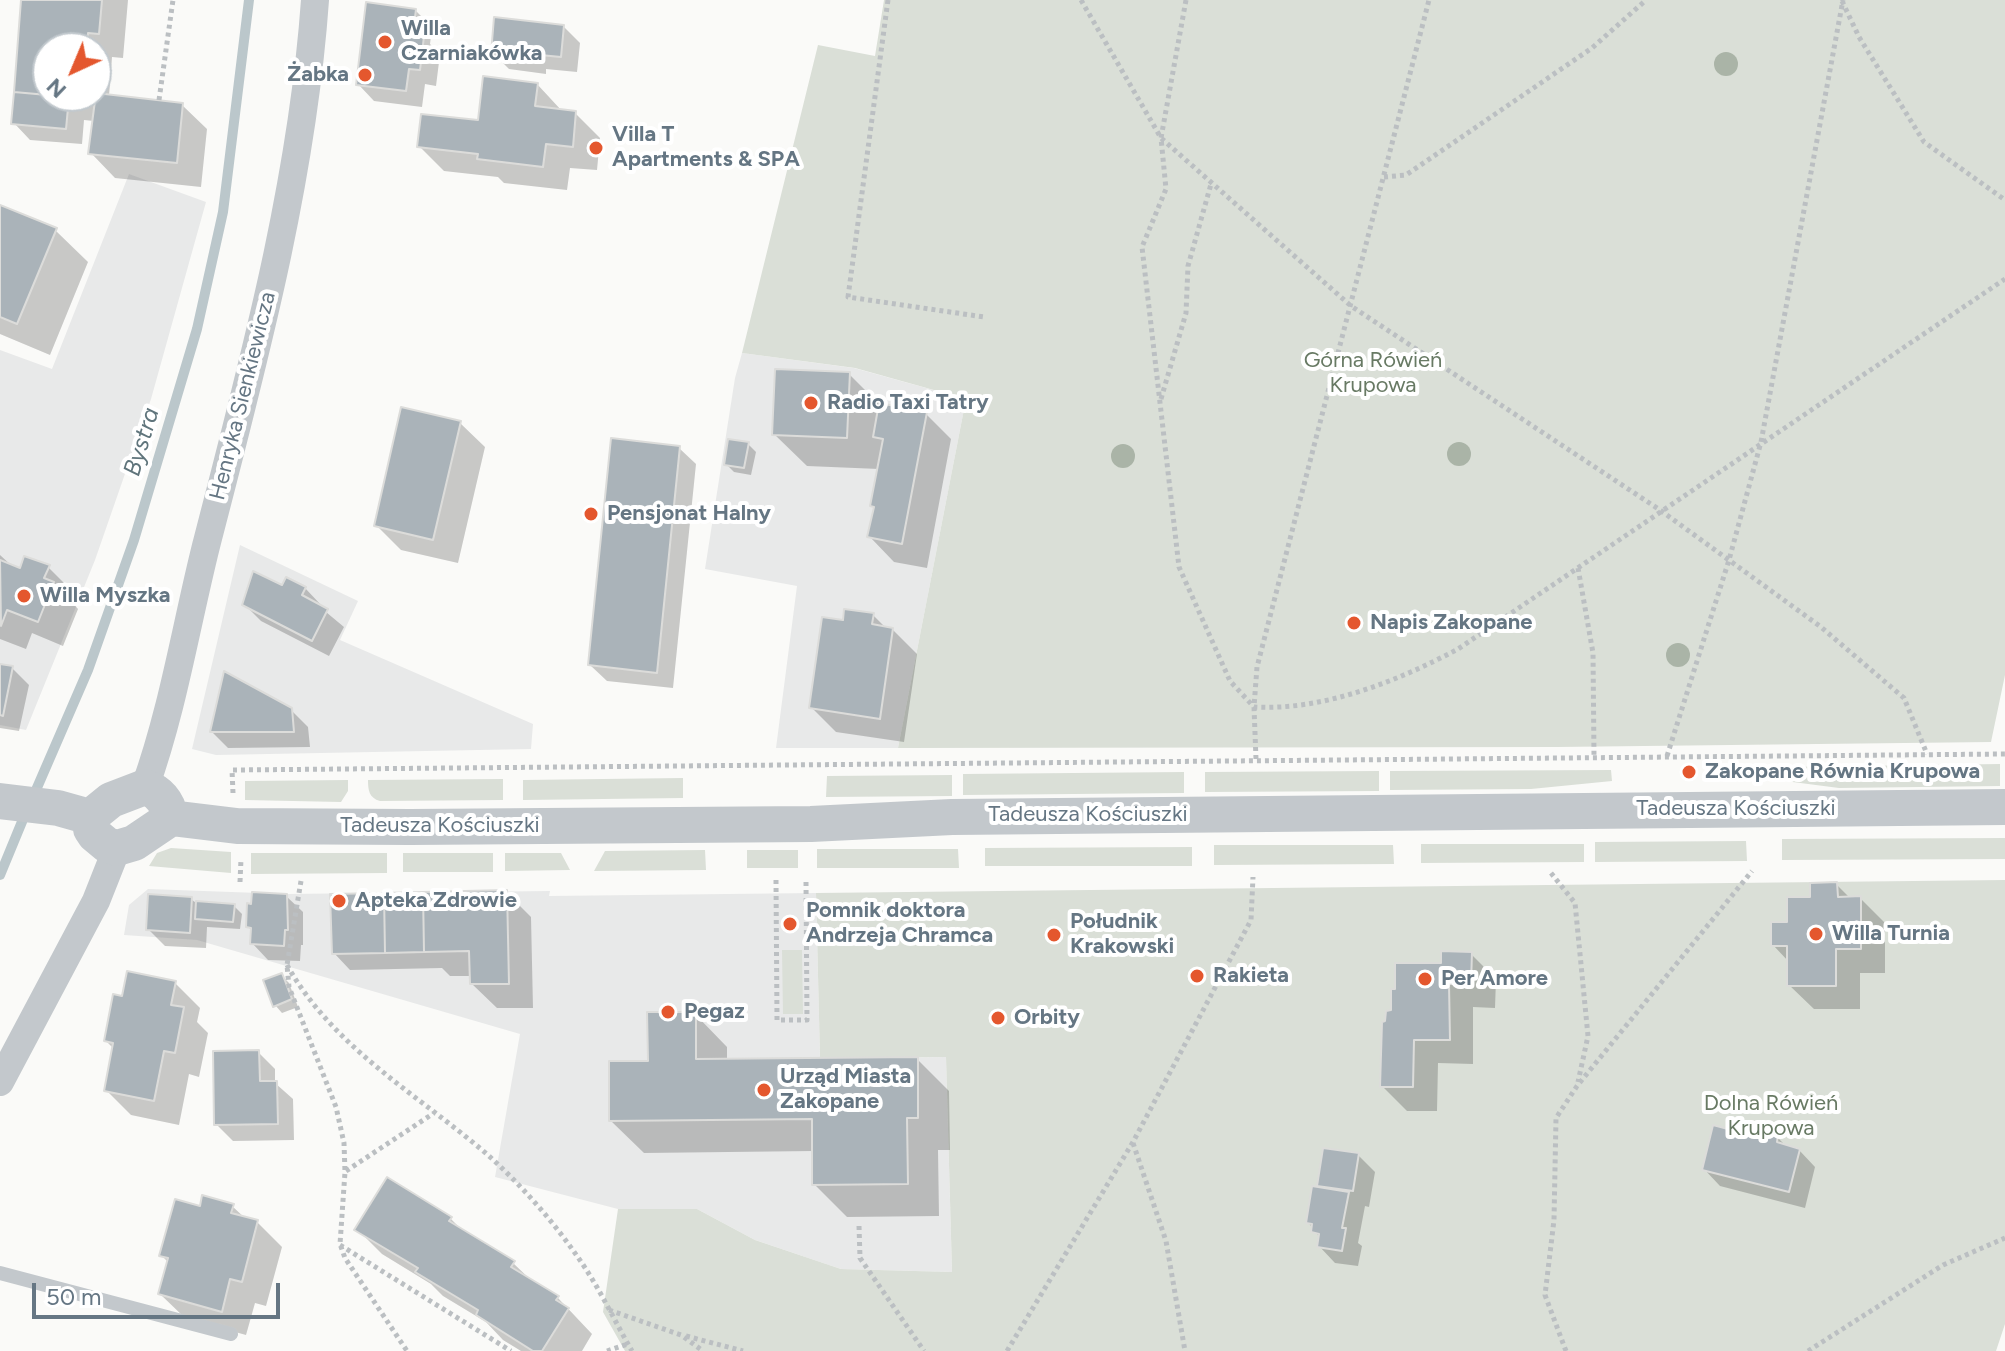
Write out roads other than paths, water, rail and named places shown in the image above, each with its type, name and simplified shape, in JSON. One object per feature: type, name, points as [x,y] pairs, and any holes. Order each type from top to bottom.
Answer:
[{"type":"street","name":"Henryka Sienkiewicza","points":[[145,787],[158,750],[186,625],[257,348],[294,160],[315,0]]},
{"type":"street","points":[[0,801],[74,812],[145,787],[154,790],[164,800],[171,818],[134,843],[117,848],[107,845],[95,835],[74,812]]},
{"type":"street","name":"Tadeusza Kościuszki","points":[[171,818],[237,826],[578,826],[811,824],[952,817],[2005,807]]},
{"type":"street","points":[[0,1082],[96,901],[117,848]]},
{"type":"lane","points":[[0,1273],[231,1334]]},
{"type":"waterway","name":"Bystra","points":[[33,797],[88,670],[134,540],[197,329],[223,212],[249,0]]},
{"type":"waterway","name":"Bystra","points":[[0,875],[26,812]]},
{"type":"place","name":"Willa Czarniakówka","points":[[385,42]]},
{"type":"place","name":"Żabka","points":[[365,75]]},
{"type":"place","name":"Villa T Apartments & SPA","points":[[596,148]]},
{"type":"place","name":"Radio Taxi Tatry","points":[[811,403]]},
{"type":"place","name":"Pensjonat Halny","points":[[591,514]]},
{"type":"place","name":"Willa Myszka","points":[[24,596]]},
{"type":"place","name":"Napis Zakopane","points":[[1354,623]]},
{"type":"place","name":"Zakopane Równia Krupowa","points":[[1689,772]]},
{"type":"place","name":"Apteka Zdrowie","points":[[339,901]]},
{"type":"place","name":"Pomnik doktora Andrzeja Chramca","points":[[790,924]]},
{"type":"place","name":"Willa Turnia","points":[[1816,934]]},
{"type":"place","name":"Południk Krakowski","points":[[1054,935]]},
{"type":"place","name":"Rakieta","points":[[1197,976]]},
{"type":"place","name":"Per Amore","points":[[1425,979]]},
{"type":"place","name":"Pegaz","points":[[668,1012]]},
{"type":"place","name":"Orbity","points":[[998,1018]]},
{"type":"place","name":"Urząd Miasta Zakopane","points":[[764,1090]]},
{"type":"park label","name":"Górna Rówień Krupowa","points":[[1373,374]]},
{"type":"park label","name":"Dolna Rówień Krupowa","points":[[1771,1116]]}]
